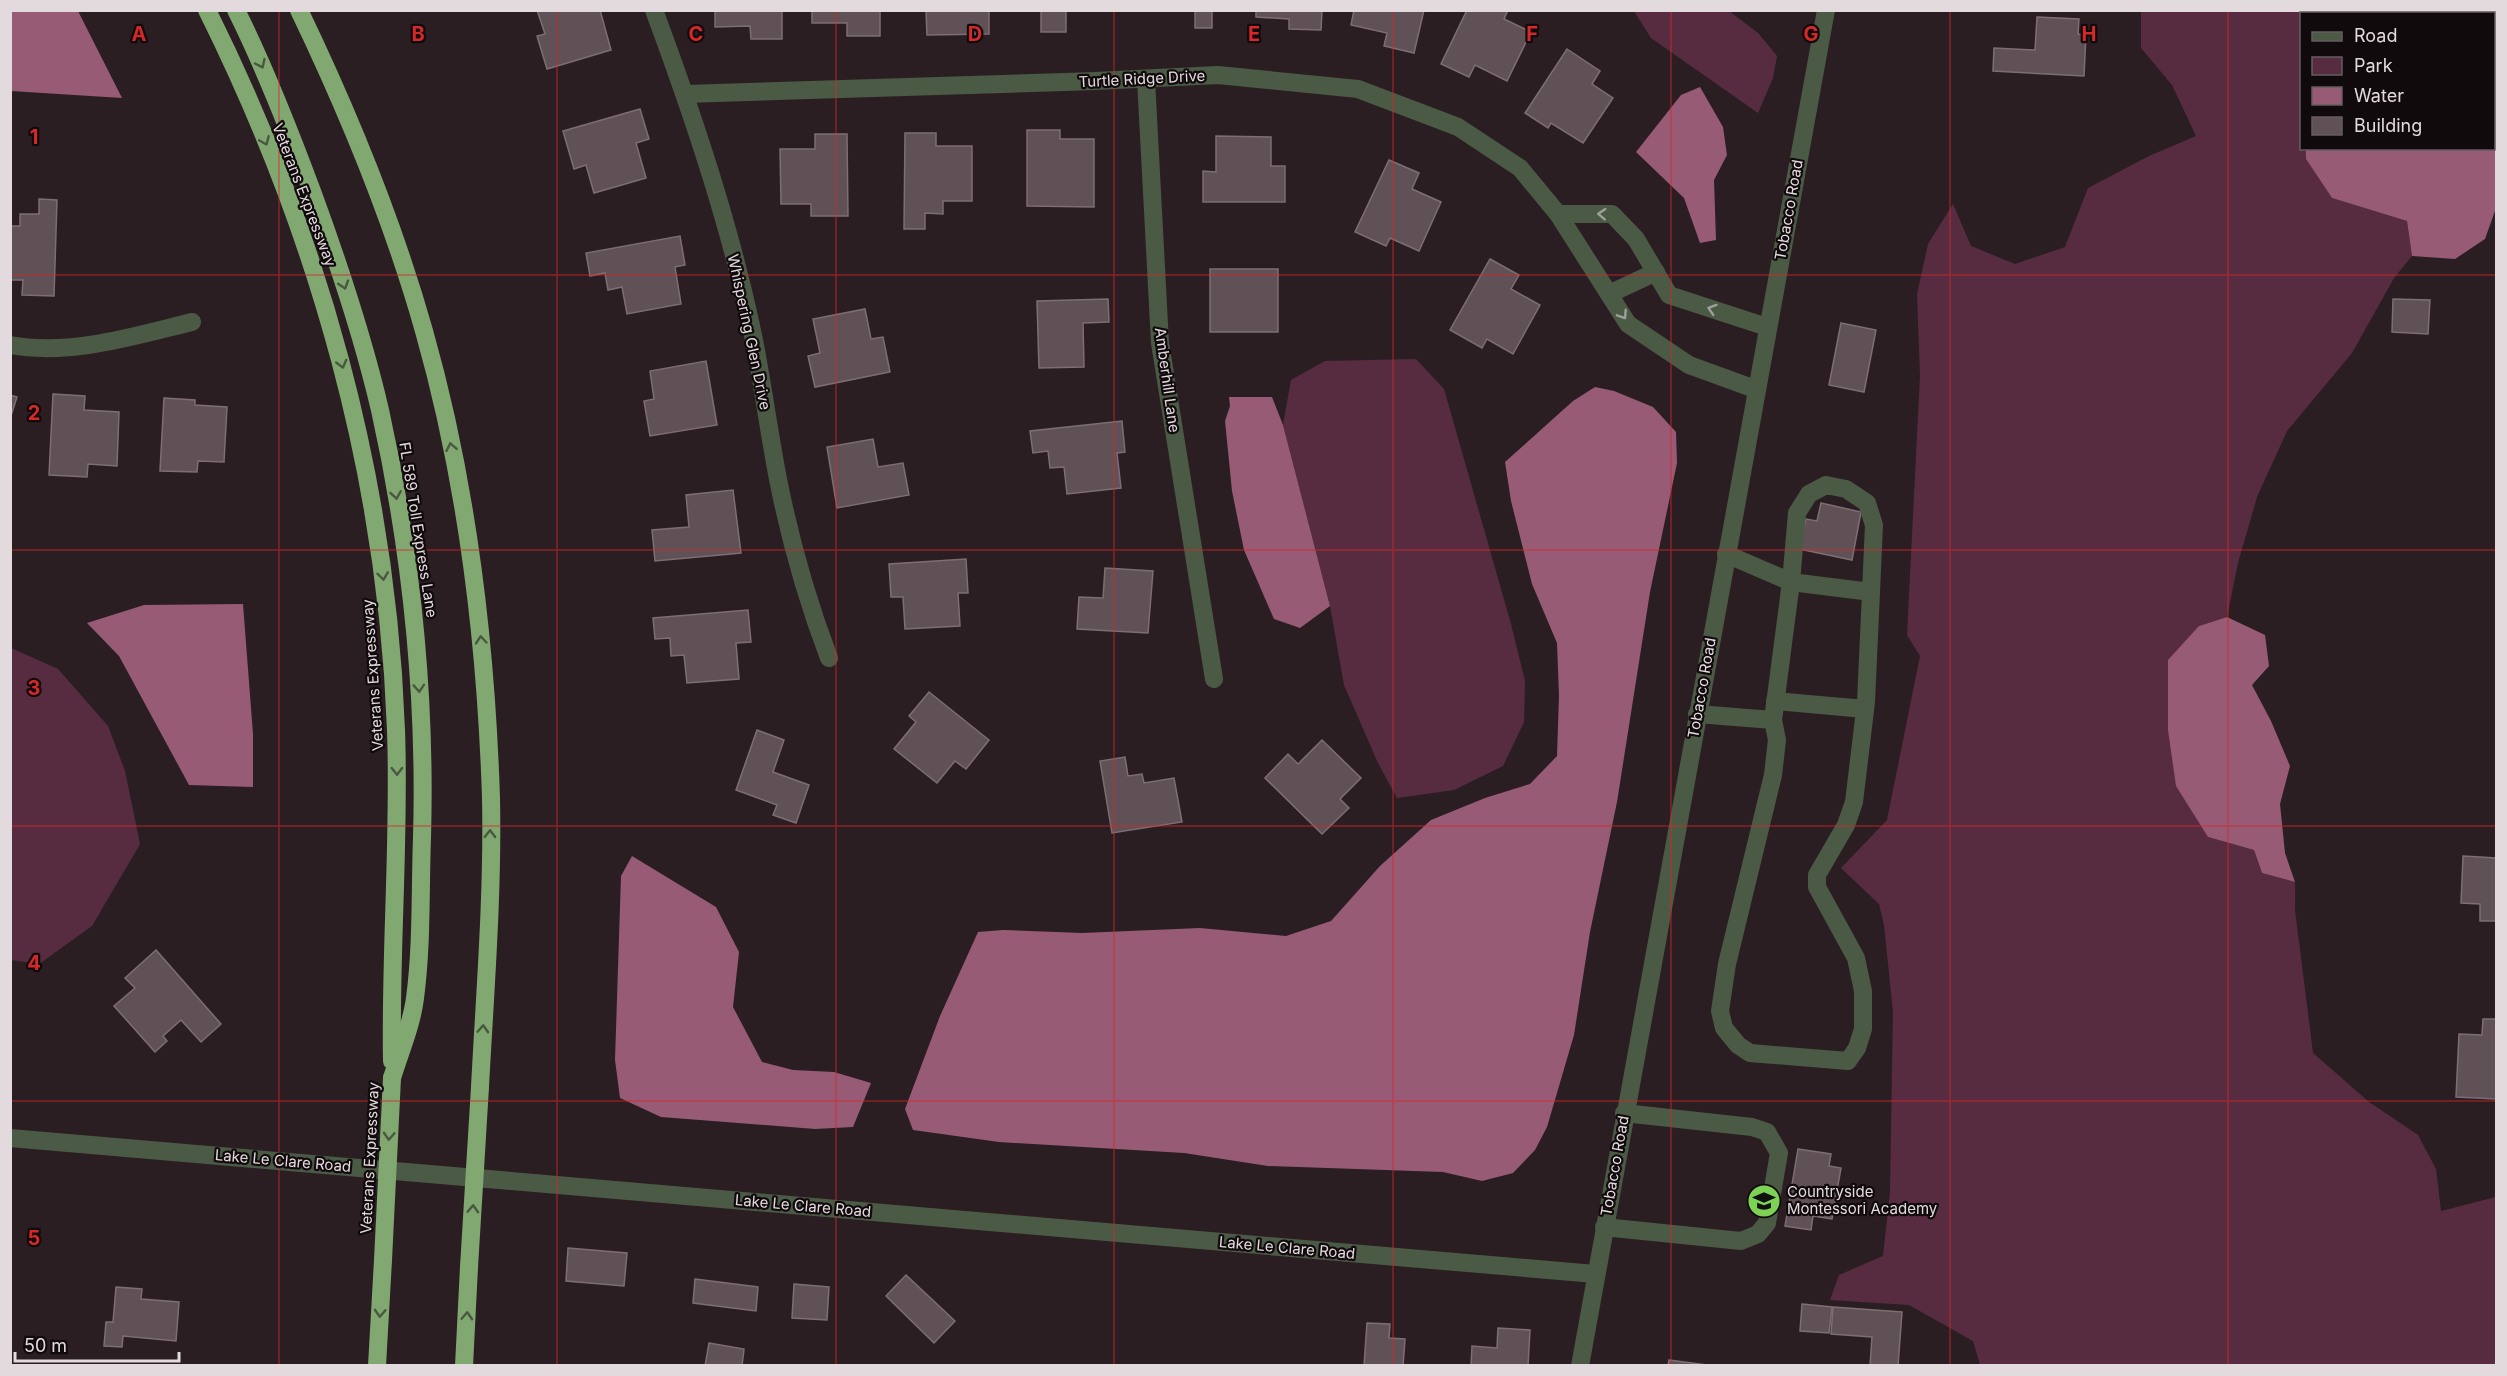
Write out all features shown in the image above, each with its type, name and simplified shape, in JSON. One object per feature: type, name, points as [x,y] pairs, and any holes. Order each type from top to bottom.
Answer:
[{"type":"highway","name":"Veterans Expressway","points":[[207,10],[282,180],[314,268],[352,403],[371,493],[392,641],[398,797],[391,1000],[393,1078],[377,1365]]},
{"type":"highway","name":"FL 589 Toll Express Lane","points":[[236,10],[270,84],[298,154],[359,331],[380,409],[408,568],[423,747],[420,907],[415,1000],[393,1078]]},
{"type":"highway","points":[[299,10],[357,135],[425,332],[451,446],[464,517],[479,624],[491,802],[488,927],[464,1365]]},
{"type":"street","name":"Whispering Glen Drive","points":[[654,10],[685,94],[724,217],[754,340],[778,481],[807,598],[829,658]]},
{"type":"street","name":"Tobacco Road","points":[[1580,1365],[1755,389],[1826,10]]},
{"type":"street","name":"Turtle Ridge Drive","points":[[685,94],[1218,75],[1358,89],[1458,127],[1520,168],[1558,214],[1628,324],[1689,365],[1755,389]]},
{"type":"street","name":"Amberhill Lane","points":[[1146,79],[1160,343],[1214,679]]},
{"type":"street","points":[[1558,214],[1612,214],[1636,239],[1669,295],[1767,327]]},
{"type":"street","points":[[1609,294],[1656,272]]},
{"type":"street","points":[[10,345],[48,347],[91,345],[192,322]]},
{"type":"street","points":[[1826,485],[1846,489],[1868,503],[1874,525],[1871,592],[1865,709],[1854,802],[1846,825],[1817,875],[1817,887],[1823,902],[1856,958],[1863,991],[1863,1029],[1857,1048],[1848,1061],[1750,1053],[1738,1045],[1724,1028],[1720,1011],[1727,964],[1773,775],[1776,740],[1773,720],[1791,582],[1797,513],[1809,494],[1826,485]]},
{"type":"street","points":[[1726,555],[1791,582],[1871,592]]},
{"type":"street","points":[[1775,701],[1865,709]]},
{"type":"street","points":[[1697,714],[1773,720]]},
{"type":"street","points":[[1604,1227],[1742,1241],[1758,1234],[1767,1223],[1779,1153],[1767,1132],[1752,1127],[1624,1113]]},
{"type":"street","name":"Lake Le Clare Road","points":[[10,1138],[1595,1274]]},
{"type":"green space","points":[[1634,11],[1729,11],[1758,33],[1777,56],[1773,78],[1758,113],[1651,38]]},
{"type":"green space","points":[[2141,11],[2429,11],[2300,12],[2300,150],[2306,150],[2306,159],[2332,198],[2407,221],[2412,256],[2394,278],[2352,353],[2287,431],[2257,497],[2238,563],[2227,617],[2199,626],[2208,837],[2254,850],[2262,873],[2295,882],[2295,910],[2313,1053],[2369,1102],[2418,1135],[2436,1169],[2441,1211],[2496,1197],[2496,1365],[1980,1365],[1973,1341],[1909,1305],[1830,1300],[1839,1275],[1883,1256],[1890,1192],[1893,1012],[1884,925],[1879,904],[1841,868],[1887,820],[1920,656],[1907,635],[1920,376],[1917,294],[1928,244],[1953,204],[1971,246],[2015,264],[2065,247],[2088,188],[2149,156],[2196,136],[2172,85],[2141,48]]},
{"type":"green space","points":[[1416,359],[1444,389],[1525,681],[1524,722],[1503,766],[1454,790],[1397,798],[1378,763],[1344,685],[1330,606],[1283,425],[1291,380],[1325,361]]},
{"type":"green space","points":[[11,648],[58,669],[108,726],[125,771],[140,844],[92,926],[39,964],[11,960]]},
{"type":"water","points":[[10,11],[78,11],[122,98],[11,91]]},
{"type":"water","points":[[1700,87],[1723,127],[1727,155],[1714,180],[1716,240],[1700,243],[1684,198],[1636,152],[1681,95]]},
{"type":"water","points":[[2306,150],[2495,150],[2496,208],[2485,239],[2455,259],[2412,256],[2407,221],[2332,198],[2306,159]]},
{"type":"water","points":[[1595,387],[1614,391],[1653,407],[1676,432],[1677,463],[1650,592],[1617,802],[1590,932],[1574,1035],[1547,1127],[1535,1150],[1513,1173],[1482,1181],[1443,1172],[1268,1166],[1184,1153],[999,1142],[913,1130],[905,1109],[940,1016],[978,932],[1003,930],[1082,933],[1200,928],[1286,936],[1331,921],[1380,866],[1431,820],[1485,798],[1530,784],[1557,756],[1559,696],[1557,643],[1532,584],[1511,501],[1505,462],[1573,401]]},
{"type":"water","points":[[1229,397],[1272,397],[1283,425],[1330,606],[1300,628],[1274,619],[1244,550],[1232,491],[1225,421],[1230,406]]},
{"type":"water","points":[[243,604],[253,734],[253,787],[189,785],[119,656],[87,623],[144,605]]},
{"type":"water","points":[[2227,617],[2265,635],[2269,666],[2252,685],[2271,721],[2290,766],[2280,804],[2285,853],[2295,882],[2262,873],[2254,850],[2208,837],[2176,786],[2168,730],[2168,660],[2199,626]]},
{"type":"water","points":[[632,856],[716,907],[739,952],[733,1007],[762,1062],[793,1070],[834,1072],[871,1083],[853,1127],[815,1129],[661,1117],[620,1098],[615,1060],[621,876]]},
{"type":"building","points":[[537,10],[600,10],[611,50],[547,69],[537,36],[545,34]]},
{"type":"building","points":[[715,10],[782,10],[782,39],[751,39],[750,26],[715,27]]},
{"type":"building","points":[[812,10],[880,10],[880,36],[847,36],[847,23],[812,23]]},
{"type":"building","points":[[926,10],[989,10],[989,34],[927,35]]},
{"type":"building","points":[[1041,10],[1066,10],[1066,32],[1041,32]]},
{"type":"building","points":[[1195,10],[1212,10],[1212,28],[1195,28]]},
{"type":"building","points":[[1256,10],[1322,10],[1321,30],[1289,29],[1289,19],[1256,17]]},
{"type":"building","points":[[1354,10],[1424,10],[1414,53],[1384,46],[1387,33],[1351,25]]},
{"type":"building","points":[[1467,10],[1508,10],[1504,19],[1531,32],[1507,81],[1475,65],[1469,77],[1441,64]]},
{"type":"building","points":[[2037,17],[2079,19],[2078,34],[2086,35],[2084,76],[1993,71],[1994,48],[2035,50]]},
{"type":"building","points":[[1567,49],[1600,71],[1592,84],[1613,98],[1583,143],[1551,123],[1548,128],[1525,113]]},
{"type":"building","points":[[640,109],[649,139],[636,143],[646,178],[594,193],[586,165],[574,169],[563,131]]},
{"type":"building","points":[[1027,130],[1060,130],[1060,139],[1094,139],[1094,207],[1027,206]]},
{"type":"building","points":[[905,133],[936,133],[936,146],[972,146],[972,201],[943,201],[943,214],[925,213],[925,229],[904,229]]},
{"type":"building","points":[[815,134],[847,134],[848,216],[811,216],[811,204],[781,204],[780,149],[815,149]]},
{"type":"building","points":[[1216,136],[1271,137],[1271,166],[1285,166],[1285,202],[1203,202],[1203,171],[1216,172]]},
{"type":"building","points":[[1389,160],[1419,173],[1412,189],[1441,202],[1419,251],[1390,238],[1386,246],[1355,232]]},
{"type":"building","points":[[39,199],[57,200],[54,296],[22,295],[23,280],[10,280],[10,226],[20,226],[20,214],[39,214]]},
{"type":"building","points":[[680,236],[685,265],[675,267],[681,304],[627,314],[622,287],[608,290],[605,273],[590,276],[586,253]]},
{"type":"building","points":[[1490,259],[1519,275],[1511,289],[1540,305],[1513,354],[1487,339],[1482,348],[1450,330]]},
{"type":"building","points":[[1210,269],[1278,269],[1278,332],[1210,332]]},
{"type":"building","points":[[1108,299],[1109,322],[1083,323],[1084,367],[1039,368],[1037,301]]},
{"type":"building","points":[[2393,299],[2430,300],[2428,334],[2392,332]]},
{"type":"building","points":[[865,309],[871,339],[883,337],[890,372],[815,387],[808,356],[820,353],[813,319]]},
{"type":"building","points":[[1841,323],[1876,330],[1864,392],[1829,385]]},
{"type":"building","points":[[706,361],[717,425],[650,436],[644,401],[654,399],[650,371]]},
{"type":"building","points":[[53,394],[85,396],[84,410],[119,412],[117,466],[88,464],[87,477],[49,475]]},
{"type":"building","points":[[10,395],[17,397],[10,419]]},
{"type":"building","points":[[164,398],[195,400],[195,405],[227,407],[224,462],[198,461],[197,472],[160,471]]},
{"type":"building","points":[[1122,421],[1125,452],[1117,453],[1121,488],[1067,494],[1064,467],[1050,468],[1048,451],[1033,453],[1030,431]]},
{"type":"building","points":[[873,439],[878,467],[903,463],[909,495],[837,508],[827,447]]},
{"type":"building","points":[[733,490],[741,553],[655,561],[652,530],[689,527],[686,495]]},
{"type":"building","points":[[1821,503],[1861,512],[1852,560],[1799,549],[1806,519],[1817,521]]},
{"type":"building","points":[[966,559],[968,593],[958,593],[960,626],[905,629],[903,597],[891,597],[889,564]]},
{"type":"building","points":[[1105,568],[1153,571],[1148,633],[1077,629],[1079,597],[1103,598]]},
{"type":"building","points":[[748,610],[751,642],[736,643],[739,679],[687,683],[684,655],[671,656],[670,638],[655,639],[653,618]]},
{"type":"building","points":[[929,692],[989,740],[966,769],[955,761],[937,783],[894,749],[916,722],[909,716]]},
{"type":"building","points":[[757,730],[784,740],[773,772],[809,785],[796,823],[773,815],[777,805],[736,790]]},
{"type":"building","points":[[1322,740],[1361,778],[1340,799],[1349,808],[1322,834],[1265,778],[1288,754],[1298,764]]},
{"type":"building","points":[[1125,757],[1128,776],[1142,774],[1144,783],[1174,778],[1182,822],[1112,833],[1100,761]]},
{"type":"building","points":[[2463,856],[2496,858],[2496,921],[2480,921],[2480,904],[2461,903]]},
{"type":"building","points":[[156,950],[221,1024],[201,1042],[181,1020],[163,1036],[167,1041],[155,1052],[114,1006],[135,988],[125,978]]},
{"type":"building","points":[[2483,1019],[2496,1019],[2496,1099],[2456,1097],[2459,1034],[2482,1035]]},
{"type":"building","points":[[1798,1149],[1831,1154],[1829,1166],[1841,1168],[1832,1219],[1813,1216],[1811,1230],[1785,1226]]},
{"type":"building","points":[[568,1248],[627,1253],[624,1286],[566,1281]]},
{"type":"building","points":[[906,1275],[955,1321],[934,1343],[886,1296]]},
{"type":"building","points":[[695,1279],[758,1287],[756,1311],[693,1303]]},
{"type":"building","points":[[794,1284],[829,1287],[827,1320],[792,1318]]},
{"type":"building","points":[[116,1287],[142,1289],[141,1299],[179,1302],[176,1341],[123,1336],[122,1347],[104,1346],[106,1322],[113,1322]]},
{"type":"building","points":[[1802,1304],[1832,1307],[1829,1333],[1800,1331]]},
{"type":"building","points":[[1833,1307],[1902,1312],[1898,1366],[1870,1366],[1872,1337],[1831,1334]]},
{"type":"building","points":[[1367,1323],[1390,1324],[1389,1338],[1405,1339],[1403,1366],[1364,1366]]},
{"type":"building","points":[[1498,1328],[1530,1330],[1528,1366],[1471,1366],[1472,1346],[1497,1348]]},
{"type":"building","points":[[709,1343],[744,1349],[742,1366],[705,1366]]},
{"type":"building","points":[[1669,1360],[1715,1366],[1668,1366]]},
{"type":"place","name":"Countryside Montessori Academy","points":[[1764,1201]]}]
